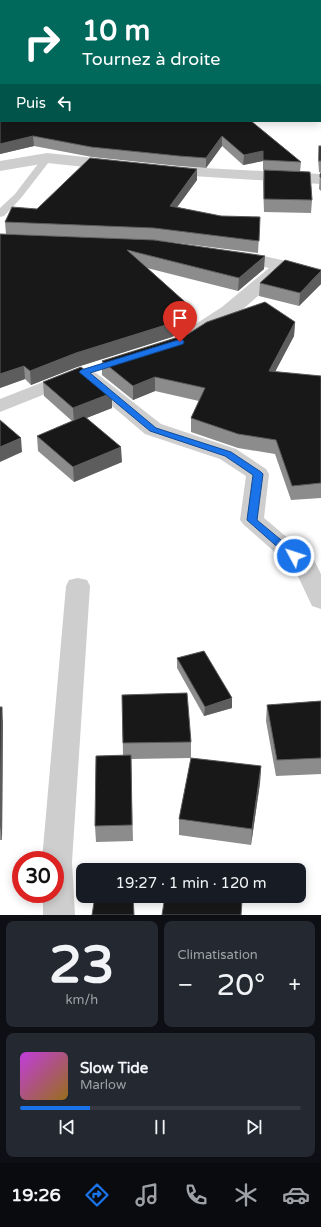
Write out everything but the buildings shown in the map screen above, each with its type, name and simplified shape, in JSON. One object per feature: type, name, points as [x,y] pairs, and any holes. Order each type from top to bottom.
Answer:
[{"type":"street","points":[[0,166],[47,158],[179,173],[321,179]]},
{"type":"street","points":[[216,254],[255,259],[321,274]]},
{"type":"street","points":[[173,344],[180,342],[228,311],[282,265]]},
{"type":"street","points":[[0,406],[84,372],[106,365]]},
{"type":"street","points":[[84,372],[153,429],[228,454],[258,474],[252,520],[305,566],[321,600]]},
{"type":"street","points":[[61,909],[57,862],[78,586]]},
{"type":"lane","points":[[0,214],[18,196],[47,158]]},
{"type":"route","points":[[180,342],[84,372],[153,429],[228,454],[258,474],[252,520],[294,556]]}]
